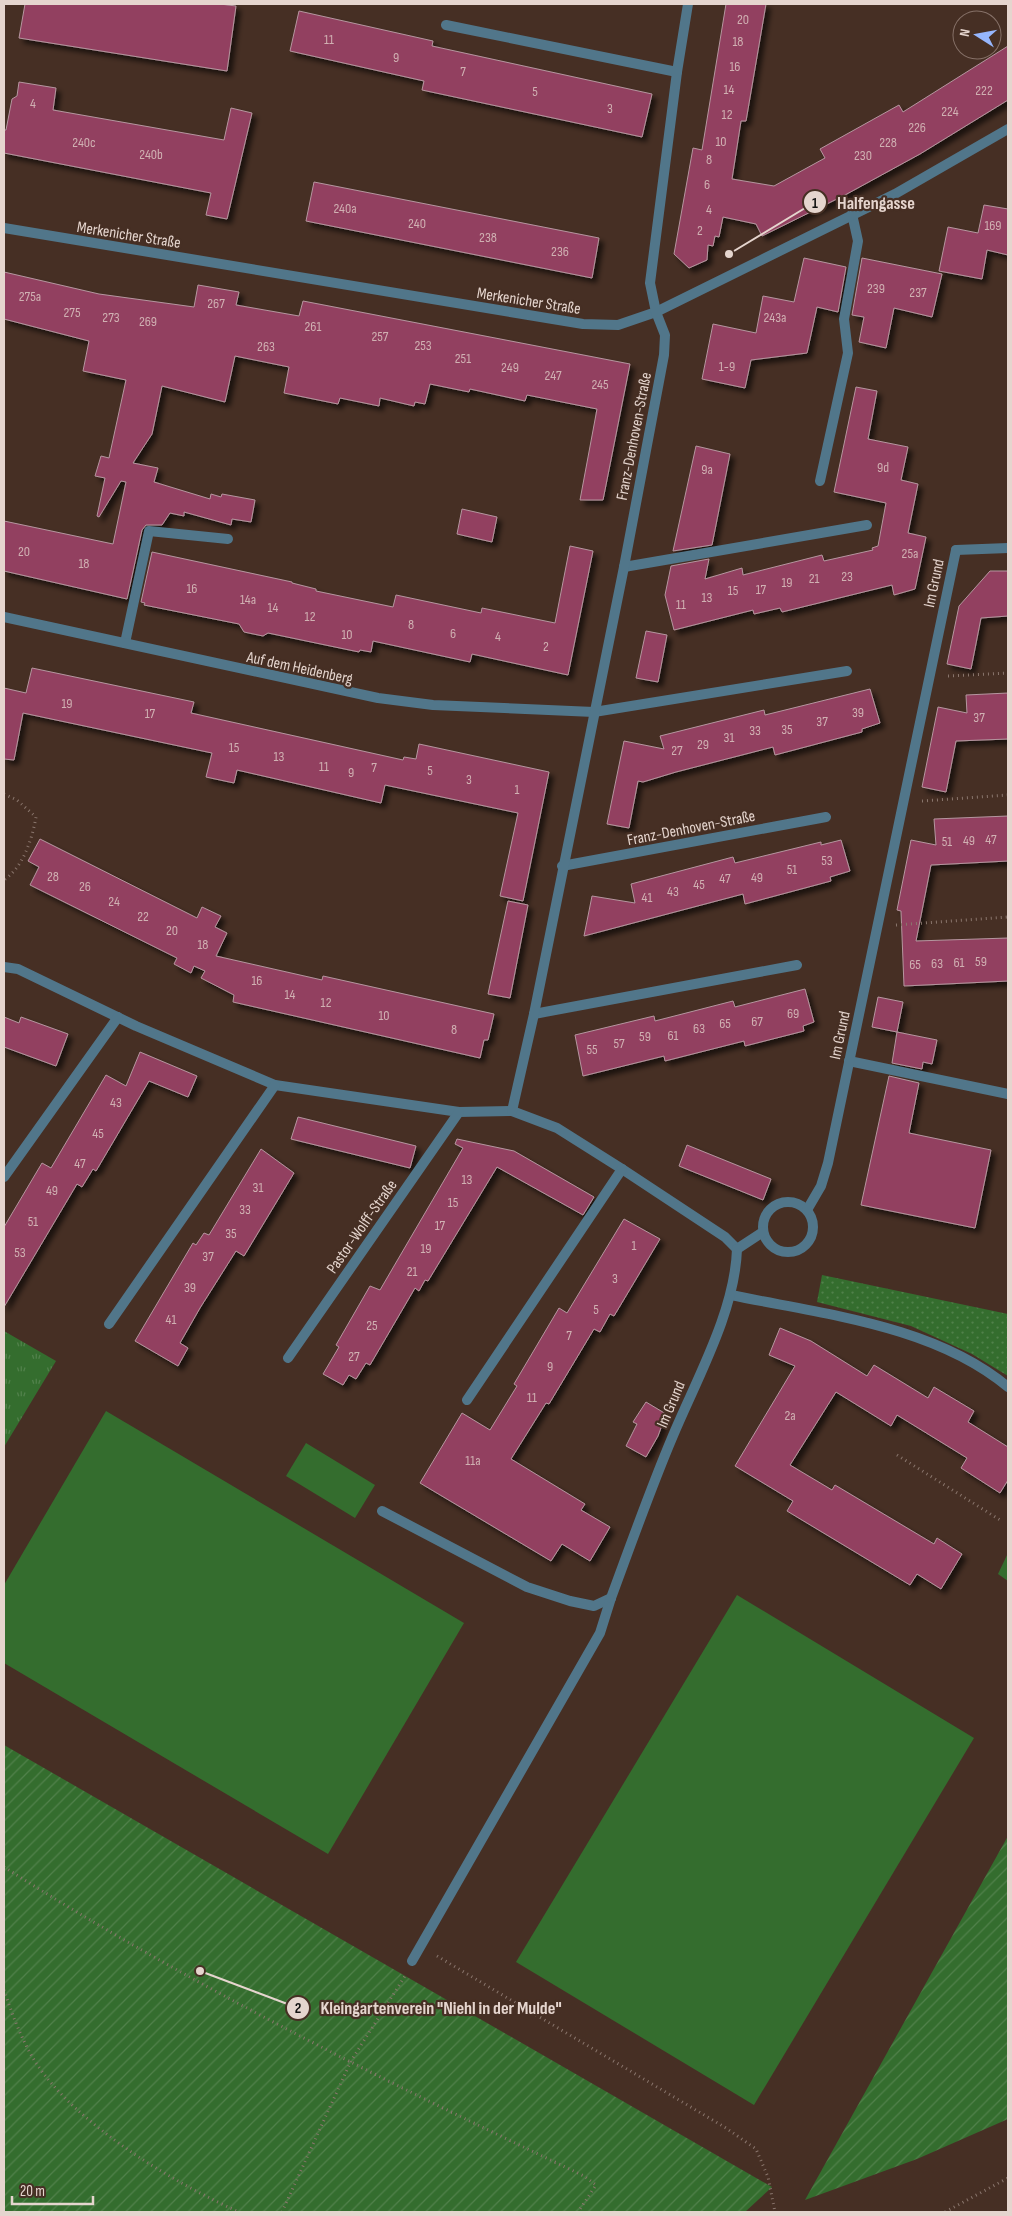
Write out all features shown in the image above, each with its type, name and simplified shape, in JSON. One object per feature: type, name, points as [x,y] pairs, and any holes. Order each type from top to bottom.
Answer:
[{"type":"street","name":"Franz-Denhoven-Straße","points":[[512,1111],[534,1014],[562,866],[624,567],[664,355],[665,335],[656,312],[650,283],[677,72],[688,4]]},
{"type":"street","points":[[446,25],[677,72]]},
{"type":"street","name":"Merkenicher Straße","points":[[4,228],[583,324],[618,325],[656,312],[895,194],[1008,129]]},
{"type":"street","points":[[820,481],[848,353],[844,319],[858,241],[852,214]]},
{"type":"street","points":[[624,567],[867,525]]},
{"type":"street","points":[[125,643],[149,531],[228,539]]},
{"type":"street","name":"Im Grund","points":[[807,1210],[821,1186],[826,1171],[956,550],[1008,548]]},
{"type":"street","name":"Auf dem Heidenberg","points":[[4,617],[378,698],[433,705],[594,712]]},
{"type":"street","points":[[594,712],[847,671]]},
{"type":"street","name":"Franz-Denhoven-Straße","points":[[562,866],[826,817]]},
{"type":"street","points":[[534,1014],[797,966]]},
{"type":"street","points":[[4,967],[18,969],[118,1017],[275,1085],[459,1112],[512,1111],[557,1128],[725,1237],[737,1249],[763,1232]]},
{"type":"street","points":[[4,1177],[118,1017]]},
{"type":"street","points":[[849,1061],[1008,1094]]},
{"type":"street","points":[[109,1324],[275,1085]]},
{"type":"street","name":"Pastor-Wolff-Straße","points":[[288,1358],[459,1112]]},
{"type":"street","points":[[467,1400],[622,1169]]},
{"type":"street","points":[[793,1202],[807,1210],[812,1218],[812,1234],[809,1242],[795,1251],[779,1250],[766,1240],[763,1232],[765,1215],[777,1203],[793,1202]]},
{"type":"street","name":"Im Grund","points":[[412,1961],[600,1633],[611,1598],[671,1440],[726,1311],[736,1272],[737,1249]]},
{"type":"street","points":[[731,1295],[893,1330],[923,1340],[970,1360],[1008,1387]]},
{"type":"street","points":[[382,1511],[527,1587],[570,1601],[594,1606],[611,1598]]},
{"type":"path","points":[[930,673],[944,676],[1008,673]]},
{"type":"path","points":[[4,794],[17,800],[36,817],[33,834],[16,872],[4,880]]},
{"type":"path","points":[[904,798],[921,801],[1008,795]]},
{"type":"path","points":[[878,921],[894,925],[1008,917]]},
{"type":"path","points":[[897,1456],[1000,1520]]},
{"type":"path","points":[[4,1867],[199,1983],[351,2061],[584,2176],[596,2185],[578,2212]]},
{"type":"path","points":[[421,1946],[726,2128],[756,2149],[768,2177],[775,2212]]},
{"type":"path","points":[[282,2212],[351,2061],[400,1986],[412,1961]]},
{"type":"path","points":[[4,1990],[11,2011],[36,2062],[66,2099],[113,2139],[163,2173],[239,2212]]},
{"type":"path","points":[[945,2212],[1008,2178]]},
{"type":"green space","points":[[822,1275],[1008,1314],[1008,1376],[972,1354],[911,1326],[817,1302]]},
{"type":"green space","points":[[4,1331],[56,1361],[4,1447]]},
{"type":"green space","points":[[106,1411],[464,1623],[328,1854],[4,1663],[4,1585]]},
{"type":"green space","points":[[306,1443],[375,1485],[355,1518],[286,1476]]},
{"type":"green space","points":[[1008,1553],[1008,1581],[998,1574]]},
{"type":"green space","points":[[737,1595],[974,1738],[754,2105],[516,1962]]},
{"type":"green space","points":[[4,1745],[772,2187],[745,2212],[4,2212]]},
{"type":"green space","points":[[1008,1836],[1008,2119],[917,2159],[805,2200]]},
{"type":"building","points":[[25,4],[220,4],[236,6],[227,71],[19,38]]},
{"type":"building","points":[[726,4],[766,4],[746,121],[741,121],[732,179],[774,186],[825,158],[820,149],[899,105],[903,112],[986,60],[1002,60],[1002,50],[1008,46],[1008,100],[920,154],[845,195],[762,236],[756,224],[723,217],[719,237],[715,236],[713,246],[708,245],[707,260],[689,268],[674,254],[693,148],[702,150]]},
{"type":"building","points":[[299,11],[433,41],[432,46],[652,94],[642,137],[422,90],[424,81],[290,51]]},
{"type":"building","points":[[19,82],[56,88],[53,110],[224,140],[231,108],[252,113],[227,219],[206,215],[211,193],[4,153],[4,130],[6,130],[12,99],[17,96]]},
{"type":"building","points":[[314,182],[599,238],[592,278],[306,221]]},
{"type":"building","points":[[984,205],[1008,209],[1008,255],[987,250],[982,279],[939,271],[948,227],[978,233]]},
{"type":"building","points":[[804,258],[846,267],[838,312],[817,307],[807,353],[751,360],[745,388],[702,379],[713,324],[756,333],[763,296],[794,302]]},
{"type":"building","points":[[862,258],[942,274],[932,317],[894,308],[886,348],[859,342],[864,317],[852,315]]},
{"type":"building","points":[[4,272],[99,294],[194,307],[198,285],[239,292],[236,305],[299,316],[303,301],[630,364],[603,500],[580,500],[597,409],[527,395],[525,401],[470,389],[469,392],[430,384],[425,404],[415,402],[414,406],[380,398],[379,406],[340,398],[338,404],[284,393],[289,367],[235,356],[225,402],[162,386],[152,434],[133,463],[158,468],[154,482],[210,499],[211,494],[221,497],[222,494],[255,500],[251,522],[232,519],[231,525],[184,512],[184,516],[170,513],[162,525],[146,525],[142,530],[127,599],[4,571],[4,521],[113,544],[126,482],[121,481],[99,517],[97,516],[105,478],[95,476],[101,456],[109,458],[126,380],[83,371],[89,341],[4,319]]},
{"type":"building","points":[[856,387],[877,391],[868,439],[908,447],[901,480],[918,484],[908,533],[926,537],[915,589],[894,595],[892,585],[782,612],[780,608],[754,614],[753,610],[674,630],[665,595],[671,566],[709,559],[705,579],[742,568],[743,575],[822,555],[824,561],[873,550],[872,548],[878,546],[886,503],[834,492]]},
{"type":"building","points":[[696,446],[730,454],[712,545],[673,551]]},
{"type":"building","points":[[462,509],[497,517],[492,542],[457,534]]},
{"type":"building","points":[[570,546],[593,551],[568,675],[472,654],[470,662],[373,641],[371,652],[360,650],[359,652],[268,633],[263,636],[244,632],[239,624],[144,605],[145,603],[141,602],[152,552],[292,582],[316,589],[316,591],[393,607],[396,595],[481,613],[482,608],[555,623]]},
{"type":"building","points":[[990,571],[1008,571],[1008,616],[981,618],[971,669],[947,664],[959,606]]},
{"type":"building","points":[[646,631],[667,635],[658,682],[636,678]]},
{"type":"building","points":[[32,668],[194,702],[191,713],[403,760],[404,757],[416,759],[419,744],[549,772],[523,901],[500,896],[518,813],[385,785],[381,803],[237,770],[234,783],[206,777],[212,753],[23,713],[14,760],[4,759],[4,688],[26,693]]},
{"type":"building","points":[[870,689],[880,723],[862,729],[862,732],[775,755],[773,747],[643,782],[638,781],[629,828],[607,824],[624,741],[664,749],[660,736],[764,710],[765,715]]},
{"type":"building","points":[[1008,693],[1008,739],[956,741],[946,792],[922,787],[938,707],[967,713],[966,695]]},
{"type":"building","points":[[1008,816],[1008,861],[931,865],[916,941],[1008,938],[1008,981],[904,986],[901,911],[897,910],[911,840],[936,845],[934,819]]},
{"type":"building","points":[[40,839],[197,918],[202,907],[221,916],[215,927],[227,933],[216,956],[322,980],[323,976],[494,1014],[488,1040],[484,1040],[480,1058],[233,1002],[234,995],[201,978],[205,971],[194,966],[191,973],[174,964],[177,958],[30,885],[39,867],[28,861]]},
{"type":"building","points":[[841,840],[850,871],[830,877],[831,881],[745,904],[743,894],[584,936],[592,896],[635,903],[631,884],[733,857],[735,863],[821,842],[821,845]]},
{"type":"building","points":[[508,901],[528,905],[510,998],[488,994]]},
{"type":"building","points":[[805,989],[814,1022],[803,1026],[804,1031],[745,1046],[744,1041],[665,1061],[664,1056],[583,1076],[575,1035],[654,1016],[655,1021],[733,1001],[735,1007]]},
{"type":"building","points":[[878,997],[903,1002],[897,1032],[872,1027]]},
{"type":"building","points":[[4,1017],[19,1023],[21,1017],[68,1034],[56,1066],[4,1047]]},
{"type":"building","points":[[897,1032],[937,1040],[932,1064],[923,1062],[922,1069],[892,1063]]},
{"type":"building","points":[[140,1052],[197,1076],[188,1097],[149,1081],[96,1171],[93,1169],[82,1187],[77,1184],[4,1307],[4,1227],[42,1163],[51,1168],[106,1075],[126,1086]]},
{"type":"building","points":[[889,1076],[919,1083],[909,1133],[991,1150],[975,1228],[861,1205]]},
{"type":"building","points":[[298,1117],[416,1146],[410,1168],[291,1139]]},
{"type":"building","points":[[457,1139],[514,1151],[594,1197],[583,1215],[497,1167],[428,1281],[425,1280],[419,1291],[415,1288],[370,1365],[366,1363],[356,1379],[349,1375],[343,1385],[323,1374],[339,1347],[336,1345],[370,1286],[380,1290],[463,1148],[455,1144]]},
{"type":"building","points":[[687,1145],[771,1179],[763,1200],[679,1166]]},
{"type":"building","points":[[261,1149],[294,1173],[244,1256],[236,1251],[200,1308],[180,1343],[188,1348],[178,1366],[135,1341],[193,1243],[196,1245],[204,1233],[209,1235]]},
{"type":"building","points":[[624,1219],[660,1239],[614,1316],[610,1314],[600,1332],[594,1329],[549,1404],[546,1403],[511,1459],[585,1504],[581,1510],[610,1527],[590,1561],[562,1544],[551,1561],[420,1483],[462,1413],[490,1430],[517,1386],[514,1384],[559,1308],[567,1313]]},
{"type":"building","points":[[780,1328],[811,1341],[867,1376],[874,1365],[928,1398],[934,1387],[974,1411],[968,1422],[1008,1447],[1008,1480],[1000,1493],[961,1468],[967,1458],[897,1415],[891,1426],[836,1392],[790,1465],[832,1490],[835,1485],[934,1544],[937,1538],[962,1554],[941,1589],[917,1574],[910,1585],[787,1511],[793,1501],[735,1466],[795,1366],[769,1355]]},
{"type":"building","points":[[646,1402],[666,1414],[658,1436],[646,1457],[626,1446],[637,1424],[633,1422]]},
{"type":"place","name":"Halfengasse","points":[[729,254]]},
{"type":"place","name":"Kleingartenverein \"Niehl in der Mulde\"","points":[[200,1971]]}]
